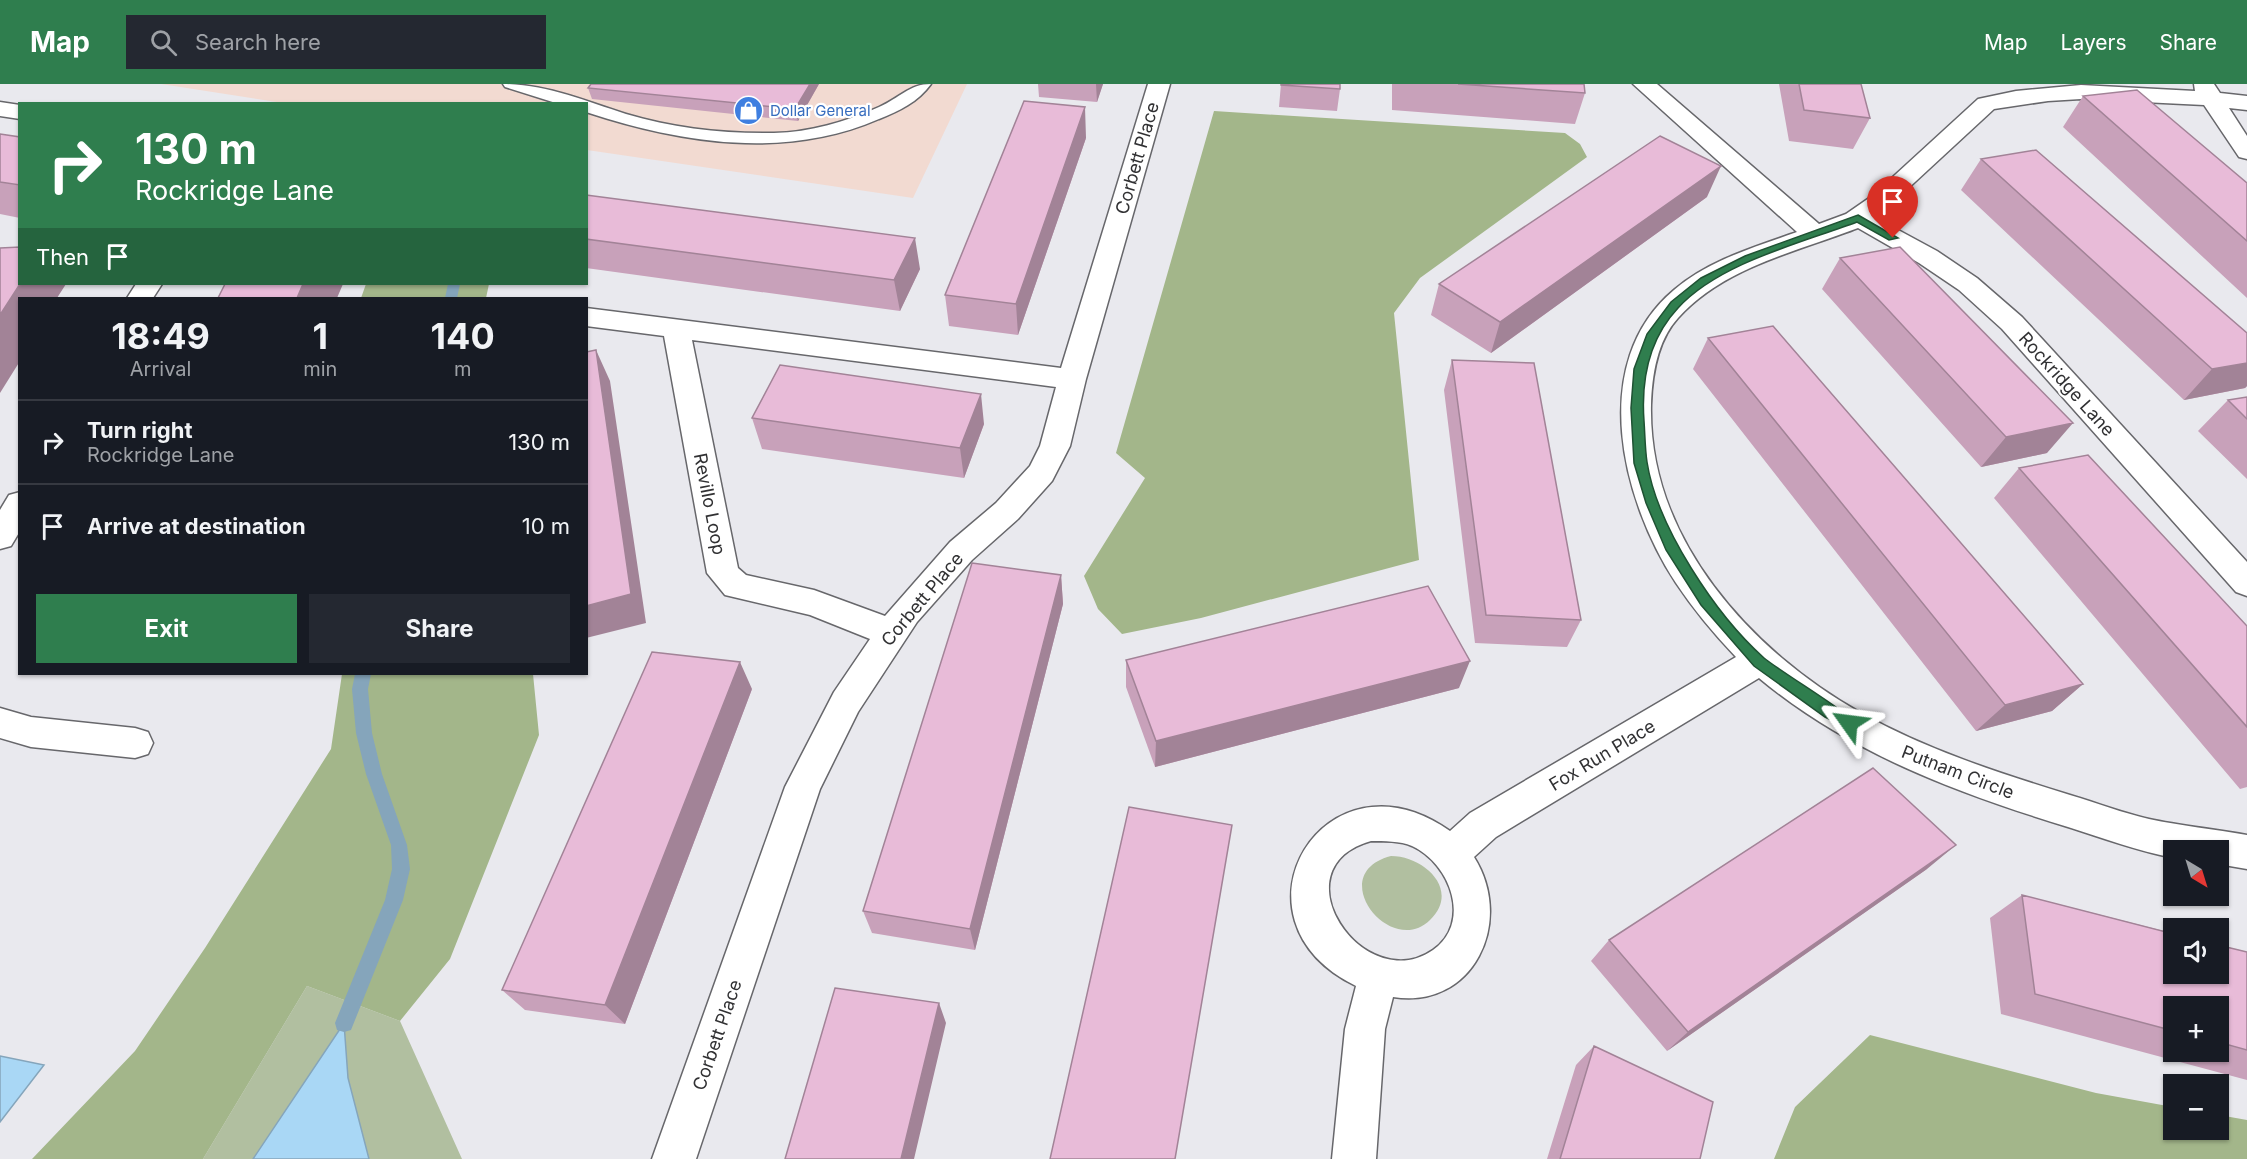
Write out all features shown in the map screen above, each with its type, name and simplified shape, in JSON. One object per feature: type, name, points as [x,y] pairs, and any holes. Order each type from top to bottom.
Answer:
[{"type":"street","name":"Corbett Place","points":[[674,1159],[803,787],[846,702],[891,633],[961,550],[1007,511],[1041,473],[1055,446],[1072,379],[1159,84]]},
{"type":"street","points":[[1644,84],[1816,234]]},
{"type":"street","name":"Putnam Circle","points":[[2247,103],[2207,91],[2078,86],[2042,87],[2010,93],[1986,104],[1858,218],[1749,259],[1705,280],[1675,305],[1653,334],[1640,369],[1637,408],[1641,463],[1652,503],[1671,546],[1705,601],[1759,662],[1830,713],[1905,753],[2006,792],[2150,836],[2247,852]]},
{"type":"street","points":[[2207,91],[2233,134],[2247,152]]},
{"type":"street","points":[[0,109],[18,112]]},
{"type":"street","name":"Rockridge Lane","points":[[1858,218],[1928,257],[1968,284],[2012,323],[2247,583]]},
{"type":"street","points":[[588,317],[1072,379]]},
{"type":"street","name":"Revillo Loop","points":[[676,328],[723,573],[736,586],[814,603],[891,633]]},
{"type":"street","points":[[0,537],[18,506]]},
{"type":"street","name":"Fox Run Place","points":[[1451,854],[1483,825],[1759,662]]},
{"type":"street","points":[[0,723],[31,732],[135,743]]},
{"type":"street","points":[[1371,824],[1399,825],[1429,836],[1451,854],[1466,875],[1474,902],[1470,934],[1456,957],[1436,971],[1407,979],[1378,976],[1343,959],[1322,937],[1309,908],[1308,881],[1322,850],[1342,834],[1371,824]]},
{"type":"street","points":[[1354,1159],[1365,1029],[1378,976]]},
{"type":"lane","points":[[511,84],[572,102]]},
{"type":"lane","points":[[588,107],[653,127],[705,135],[777,138],[806,136],[843,128],[876,116],[904,101],[924,84]]},
{"type":"shaded area","points":[[161,84],[967,84],[913,198],[588,150],[588,102],[277,102]]},
{"type":"green space","points":[[1214,111],[1565,133],[1580,144],[1587,157],[1420,278],[1394,313],[1419,560],[1201,618],[1122,634],[1098,609],[1084,576],[1145,478],[1116,453]]},
{"type":"green space","points":[[366,285],[489,285],[486,297],[361,297]]},
{"type":"green space","points":[[342,675],[533,675],[539,735],[450,959],[400,1021],[307,986],[203,1159],[32,1159],[135,1051],[205,948],[331,749]]},
{"type":"green space","points":[[1391,856],[1415,862],[1426,868],[1440,887],[1442,897],[1439,909],[1430,920],[1414,929],[1398,929],[1383,922],[1370,909],[1363,894],[1363,879],[1372,866]]},
{"type":"green space","points":[[307,986],[400,1021],[462,1159],[203,1159]]},
{"type":"green space","points":[[1870,1035],[2096,1093],[2163,1105],[2163,1140],[2229,1140],[2229,1117],[2247,1120],[2247,1159],[1774,1159],[1795,1107]]},
{"type":"water","points":[[344,1023],[348,1078],[369,1159],[253,1159]]},
{"type":"water","points":[[0,1056],[44,1065],[0,1122]]},
{"type":"building","points":[[591,84],[810,84],[795,109],[588,88]]},
{"type":"building","points":[[1340,84],[1340,89],[1281,85]]},
{"type":"building","points":[[1458,84],[1584,84],[1585,93]]},
{"type":"building","points":[[1799,84],[1861,84],[1870,118],[1804,110]]},
{"type":"building","points":[[2137,90],[2247,183],[2247,241],[2083,96]]},
{"type":"building","points":[[1024,101],[1085,107],[1016,304],[945,295]]},
{"type":"building","points":[[0,134],[18,137],[18,185],[0,182]]},
{"type":"building","points":[[1660,136],[1721,166],[1500,322],[1439,284]]},
{"type":"building","points":[[2036,150],[2247,333],[2247,363],[2212,369],[1981,159]]},
{"type":"building","points":[[588,195],[915,238],[894,280],[588,239]]},
{"type":"building","points":[[18,247],[19,285],[0,315],[0,248]]},
{"type":"building","points":[[1900,247],[2073,423],[2006,437],[1840,258]]},
{"type":"building","points":[[224,285],[303,285],[297,297],[218,297]]},
{"type":"building","points":[[1773,326],[2083,684],[2005,705],[1708,338]]},
{"type":"building","points":[[596,350],[631,594],[588,605],[588,352]]},
{"type":"building","points":[[1452,360],[1534,363],[1581,620],[1486,615]]},
{"type":"building","points":[[780,365],[981,394],[960,448],[752,418]]},
{"type":"building","points":[[2247,397],[2247,419],[2228,400]]},
{"type":"building","points":[[2088,455],[2247,626],[2247,727],[2019,468]]},
{"type":"building","points":[[972,563],[1061,575],[970,929],[863,911]]},
{"type":"building","points":[[1428,586],[1470,661],[1156,741],[1126,660]]},
{"type":"building","points":[[652,652],[740,662],[605,1005],[502,990]]},
{"type":"building","points":[[1873,768],[1956,845],[1688,1032],[1609,940]]},
{"type":"building","points":[[1129,807],[1232,825],[1175,1159],[1050,1159]]},
{"type":"building","points":[[2022,895],[2163,931],[2163,984],[2229,984],[2229,948],[2247,952],[2247,1050],[2229,1045],[2229,996],[2163,996],[2163,1028],[2035,994]]},
{"type":"building","points":[[835,988],[939,1003],[901,1159],[785,1159]]},
{"type":"building","points":[[1594,1046],[1713,1102],[1700,1159],[1560,1159]]},
{"type":"waterway","points":[[451,297],[454,285]]},
{"type":"waterway","points":[[344,1023],[394,900],[401,869],[399,845],[374,774],[364,733],[360,689],[363,675]]},
{"type":"place","name":"Dollar General","points":[[749,110]]},
{"type":"route","points":[[1849,723],[1830,713],[1759,662],[1705,601],[1671,546],[1652,503],[1641,463],[1637,408],[1640,369],[1653,334],[1675,305],[1705,280],[1749,259],[1858,218],[1893,238]]}]
